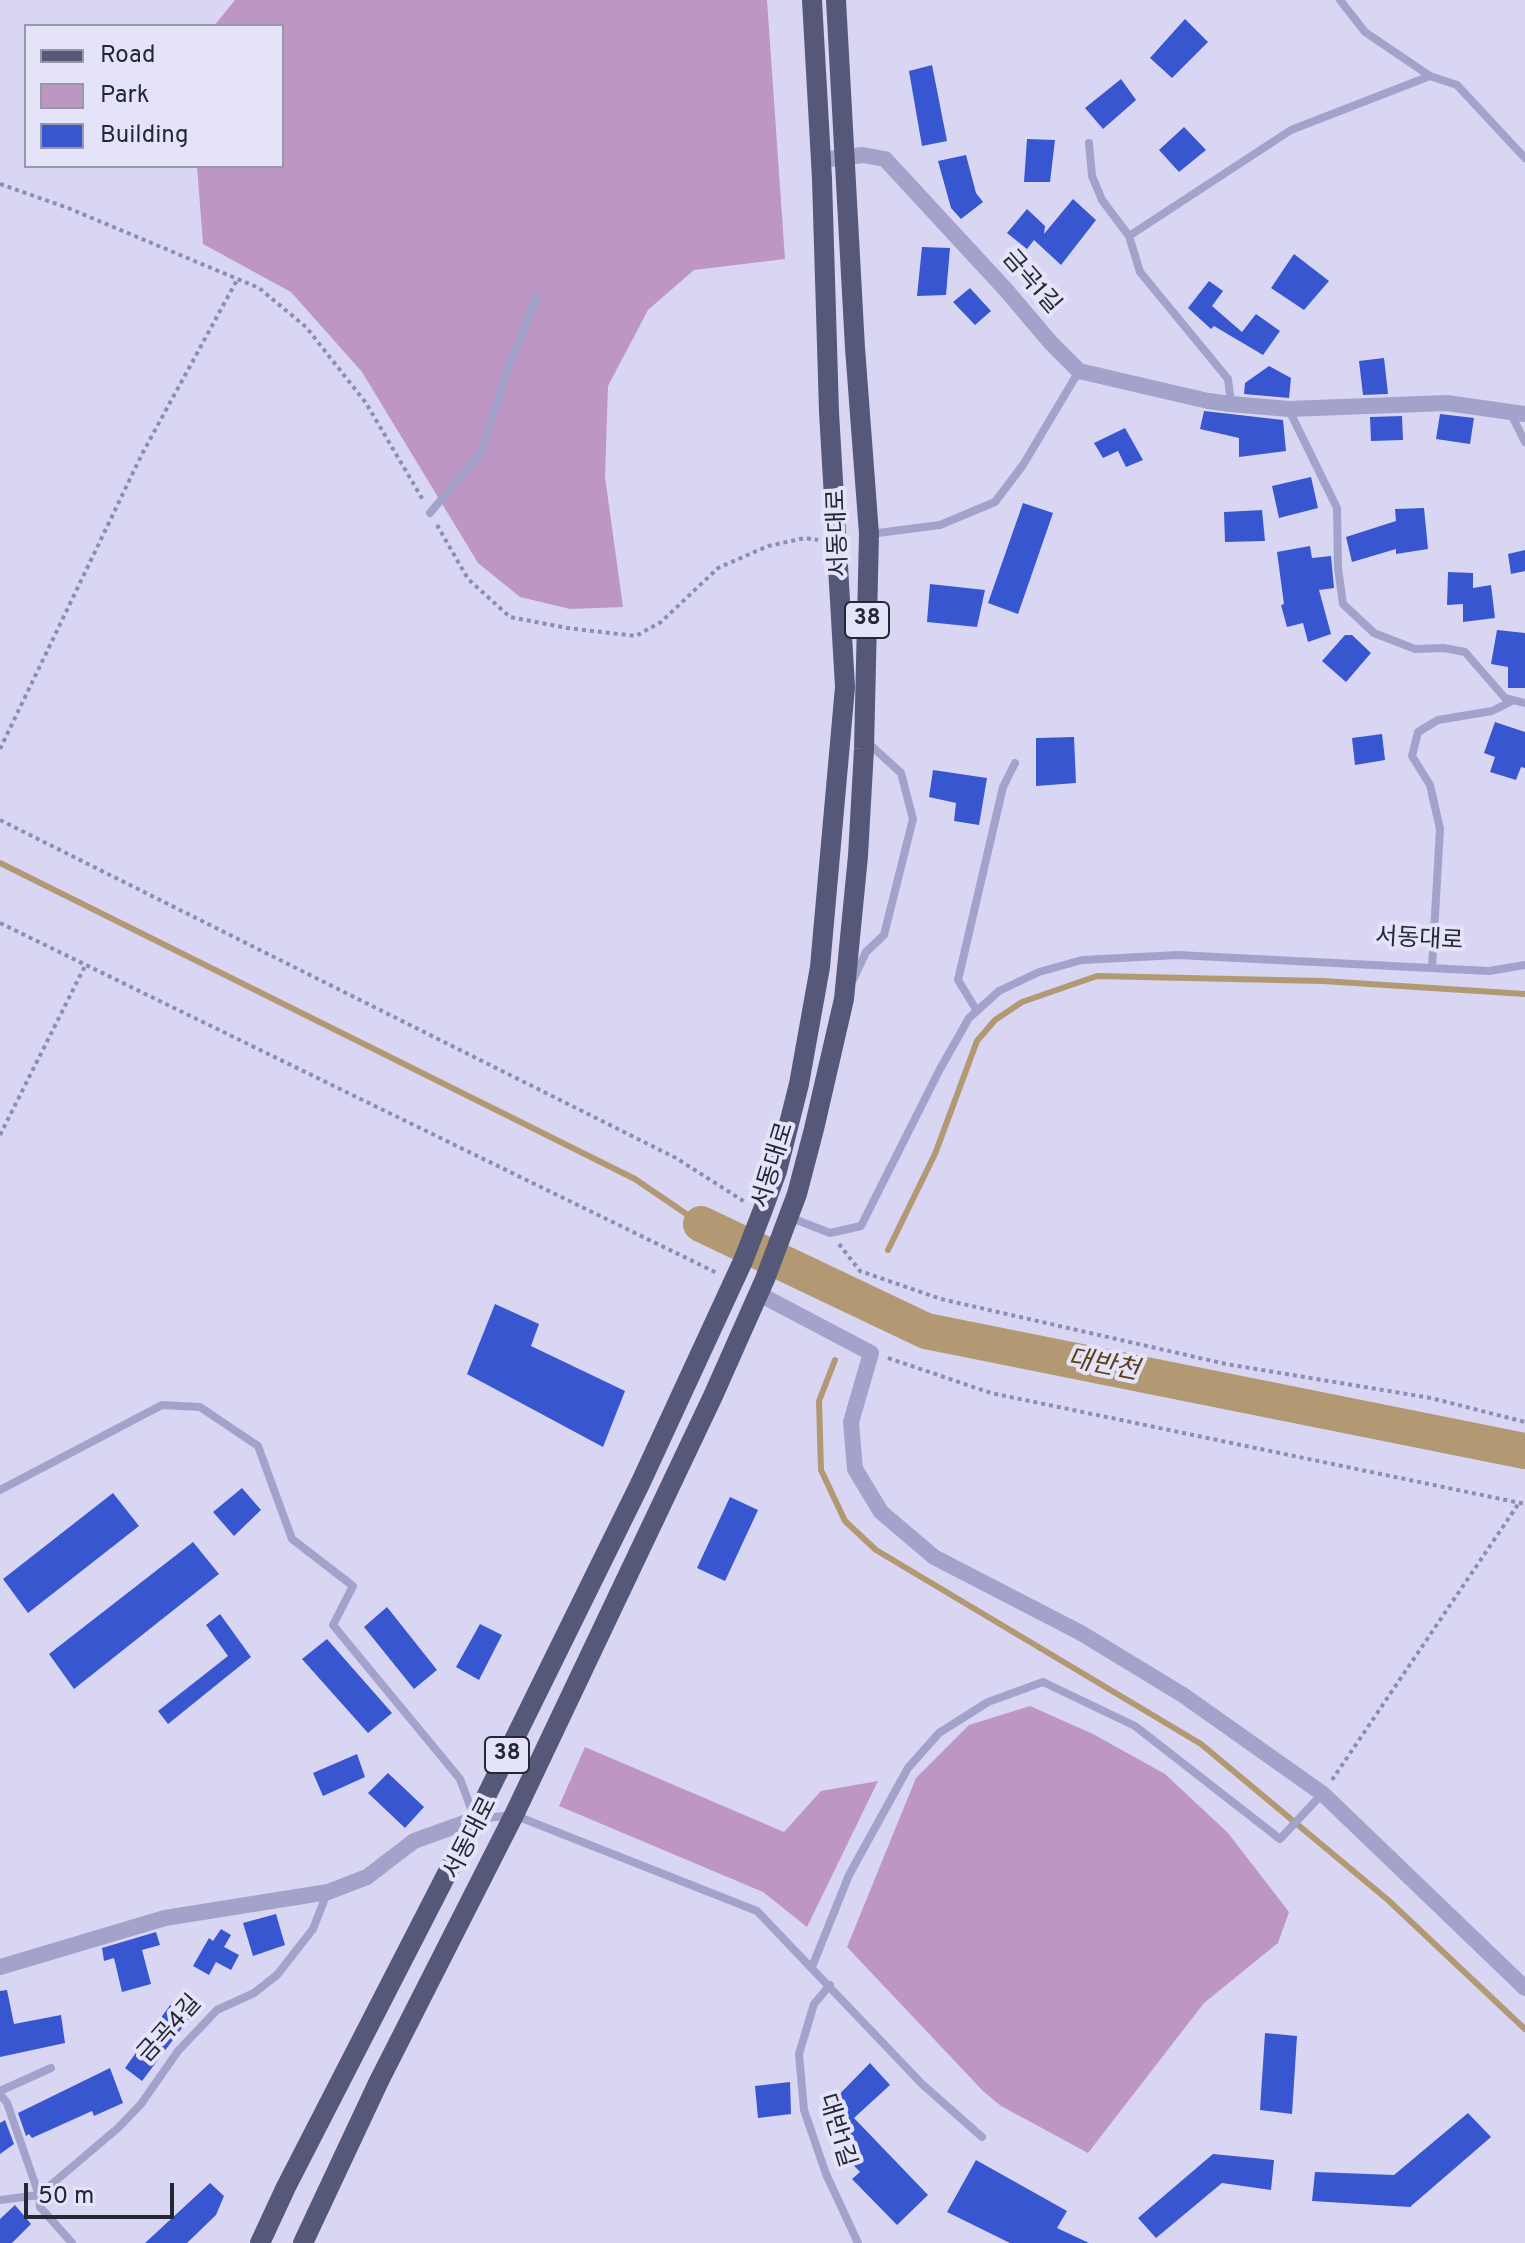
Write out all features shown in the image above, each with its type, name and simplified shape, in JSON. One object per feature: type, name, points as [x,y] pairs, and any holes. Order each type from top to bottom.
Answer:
[{"type":"main road","name":"서동대로","points":[[260,2243],[475,1819],[640,1484],[743,1261],[777,1171],[799,1084],[820,967],[845,687],[829,412],[812,0]]},
{"type":"main road","name":"서동대로","points":[[303,2243],[379,2081],[514,1815],[762,1286],[797,1194],[844,999],[865,740],[869,534],[855,348],[836,0]]},
{"type":"street","name":"금곡1길","points":[[821,160],[863,155],[885,159],[1079,371]]},
{"type":"street","points":[[1079,371],[1231,404],[1289,409],[1447,403],[1518,413]]},
{"type":"street","points":[[762,1286],[871,1353],[851,1422],[855,1469],[881,1512],[934,1557],[1081,1633],[1183,1695],[1323,1794],[1525,1988]]},
{"type":"street","points":[[0,1967],[165,1918],[328,1892],[367,1877],[414,1841],[475,1819]]},
{"type":"lane","points":[[1340,0],[1365,32],[1430,76],[1457,85],[1525,158]]},
{"type":"lane","points":[[1129,236],[1291,130],[1430,76]]},
{"type":"lane","points":[[1089,143],[1092,176],[1102,200],[1129,236],[1140,272],[1228,379],[1231,404]]},
{"type":"lane","points":[[430,513],[481,452],[507,370],[537,297]]},
{"type":"lane","points":[[869,534],[940,525],[995,502],[1023,465],[1079,371]]},
{"type":"lane","points":[[1289,409],[1337,508],[1338,568],[1343,604],[1374,633],[1415,649],[1444,648],[1465,652],[1505,698],[1525,703]]},
{"type":"lane","points":[[1518,413],[1525,442]]},
{"type":"lane","points":[[1432,967],[1440,829],[1430,785],[1412,756],[1418,732],[1438,720],[1492,711],[1512,701]]},
{"type":"lane","points":[[844,999],[866,952],[884,935],[913,819],[901,773],[865,740]]},
{"type":"lane","points":[[977,1011],[958,980],[1003,787],[1015,763]]},
{"type":"lane","name":"서동대로","points":[[830,1233],[861,1226],[969,1018],[999,991],[1039,972],[1082,960],[1178,955],[1489,971],[1525,965]]},
{"type":"lane","points":[[785,1224],[830,1233]]},
{"type":"lane","name":"서동대로","points":[[0,1490],[162,1405],[200,1407],[258,1446],[292,1539],[353,1586],[333,1625],[460,1779],[475,1819]]},
{"type":"lane","points":[[812,1967],[849,1875],[908,1768],[939,1733],[963,1717],[988,1702],[1043,1682],[1135,1726],[1280,1839],[1323,1794]]},
{"type":"lane","points":[[475,1819],[514,1815],[757,1911],[922,2084],[982,2137]]},
{"type":"lane","name":"금곡4길","points":[[39,2195],[118,2128],[141,2104],[178,2051],[217,2010],[254,1993],[277,1975],[313,1929],[328,1892]]},
{"type":"lane","name":"대반1길","points":[[830,1985],[814,2004],[799,2054],[804,2110],[826,2174],[858,2243]]},
{"type":"lane","points":[[51,2068],[0,2093],[7,2103],[39,2195],[40,2207],[72,2243]]},
{"type":"lane","points":[[0,2200],[39,2195]]},
{"type":"path","points":[[0,184],[68,208],[259,288],[306,327],[366,403],[468,579],[510,617],[636,636],[661,622],[718,568],[768,546],[805,538],[838,544]]},
{"type":"path","points":[[0,749],[142,454],[237,280]]},
{"type":"path","points":[[0,820],[676,1158],[760,1217]]},
{"type":"path","points":[[0,923],[734,1281]]},
{"type":"path","points":[[0,1135],[85,966]]},
{"type":"path","points":[[830,1233],[860,1271],[941,1299],[1226,1364],[1431,1398],[1525,1422]]},
{"type":"path","points":[[871,1353],[991,1393],[1522,1504],[1323,1794]]},
{"type":"green space","points":[[235,0],[767,0],[785,259],[694,270],[648,310],[608,386],[605,477],[623,607],[570,609],[520,597],[478,563],[362,372],[291,292],[203,244],[197,168],[284,168],[284,24],[216,24]]},
{"type":"green space","points":[[1030,1706],[1093,1734],[1165,1774],[1228,1833],[1289,1912],[1278,1943],[1204,2003],[1088,2153],[1001,2106],[983,2091],[847,1947],[916,1778],[969,1725]]},
{"type":"green space","points":[[585,1747],[784,1832],[821,1791],[878,1781],[807,1927],[763,1892],[559,1806]]},
{"type":"building","points":[[1185,19],[1208,42],[1172,78],[1150,58]]},
{"type":"building","points":[[932,65],[947,141],[922,146],[909,71]]},
{"type":"building","points":[[1121,79],[1136,100],[1103,129],[1085,108]]},
{"type":"building","points":[[1184,127],[1206,150],[1179,172],[1159,150]]},
{"type":"building","points":[[1027,139],[1055,140],[1050,182],[1024,182]]},
{"type":"building","points":[[966,155],[976,193],[983,202],[961,219],[951,208],[938,161]]},
{"type":"building","points":[[1073,199],[1096,220],[1061,265],[1034,240],[1027,249],[1007,233],[1027,209],[1045,226],[1044,234]]},
{"type":"building","points":[[922,247],[950,248],[946,295],[917,296]]},
{"type":"building","points":[[1294,254],[1329,281],[1304,310],[1271,288]]},
{"type":"building","points":[[1209,281],[1223,291],[1212,306],[1242,332],[1256,314],[1280,331],[1263,355],[1214,326],[1211,329],[1188,308]]},
{"type":"building","points":[[970,288],[991,311],[975,325],[953,302]]},
{"type":"building","points":[[1384,358],[1388,394],[1363,395],[1359,361]]},
{"type":"building","points":[[1269,366],[1291,378],[1289,398],[1244,394],[1245,383]]},
{"type":"building","points":[[1204,411],[1283,420],[1286,451],[1239,457],[1239,438],[1200,429]]},
{"type":"building","points":[[1440,414],[1474,418],[1470,444],[1436,439]]},
{"type":"building","points":[[1402,416],[1403,440],[1371,441],[1370,417]]},
{"type":"building","points":[[1125,428],[1143,460],[1126,467],[1118,451],[1103,458],[1094,443]]},
{"type":"building","points":[[1311,477],[1318,508],[1279,518],[1272,486]]},
{"type":"building","points":[[1023,503],[1053,513],[1018,614],[988,603]]},
{"type":"building","points":[[1424,508],[1428,549],[1396,554],[1396,549],[1352,562],[1346,537],[1396,521],[1395,509]]},
{"type":"building","points":[[1262,510],[1265,541],[1225,542],[1224,512]]},
{"type":"building","points":[[1310,546],[1312,558],[1331,556],[1334,588],[1319,590],[1331,634],[1308,642],[1303,623],[1287,627],[1281,605],[1284,604],[1277,552]]},
{"type":"building","points":[[1525,550],[1525,571],[1511,574],[1508,554]]},
{"type":"building","points":[[1448,572],[1473,573],[1473,588],[1491,585],[1495,618],[1463,622],[1463,604],[1447,605]]},
{"type":"building","points":[[930,584],[985,590],[977,627],[927,622]]},
{"type":"building","points":[[1497,630],[1525,633],[1525,688],[1508,688],[1508,667],[1491,664]]},
{"type":"building","points":[[1345,635],[1352,635],[1371,653],[1346,682],[1322,661]]},
{"type":"building","points":[[1495,722],[1525,732],[1525,768],[1521,767],[1516,780],[1490,772],[1495,757],[1484,753]]},
{"type":"building","points":[[1382,734],[1385,760],[1355,765],[1352,738]]},
{"type":"building","points":[[1074,737],[1076,783],[1036,786],[1036,738]]},
{"type":"building","points":[[933,770],[987,778],[979,825],[954,821],[956,803],[929,797]]},
{"type":"building","points":[[495,1304],[539,1324],[531,1346],[625,1391],[603,1447],[467,1374]]},
{"type":"building","points":[[242,1488],[261,1510],[234,1536],[213,1512]]},
{"type":"building","points":[[113,1493],[139,1526],[28,1613],[3,1579]]},
{"type":"building","points":[[730,1497],[758,1510],[725,1581],[697,1568]]},
{"type":"building","points":[[193,1542],[219,1574],[74,1689],[49,1654]]},
{"type":"building","points":[[387,1607],[437,1670],[414,1689],[364,1627]]},
{"type":"building","points":[[220,1614],[251,1657],[168,1724],[158,1711],[228,1656],[206,1625]]},
{"type":"building","points":[[480,1624],[502,1635],[479,1680],[456,1667]]},
{"type":"building","points":[[327,1639],[392,1713],[368,1733],[302,1659]]},
{"type":"building","points":[[357,1754],[365,1777],[323,1796],[313,1773]]},
{"type":"building","points":[[388,1773],[424,1807],[405,1828],[368,1793]]},
{"type":"building","points":[[276,1914],[285,1945],[253,1956],[243,1923]]},
{"type":"building","points":[[221,1929],[231,1935],[224,1947],[239,1955],[231,1970],[216,1962],[209,1975],[193,1966],[209,1938],[213,1941]]},
{"type":"building","points":[[156,1932],[160,1945],[142,1950],[151,1984],[122,1992],[114,1958],[104,1961],[102,1948]]},
{"type":"building","points":[[7,1990],[14,2024],[61,2015],[65,2043],[0,2057],[0,1991]]},
{"type":"building","points":[[173,2001],[191,2016],[142,2081],[125,2068]]},
{"type":"building","points":[[1265,2033],[1297,2036],[1292,2114],[1260,2110]]},
{"type":"building","points":[[870,2063],[890,2085],[854,2118],[928,2195],[897,2225],[852,2179],[860,2172],[840,2151],[850,2142],[821,2113]]},
{"type":"building","points":[[110,2068],[123,2103],[94,2116],[92,2111],[32,2138],[29,2134],[26,2136],[18,2113]]},
{"type":"building","points":[[790,2082],[791,2114],[758,2118],[755,2086]]},
{"type":"building","points":[[1468,2113],[1491,2137],[1410,2207],[1312,2201],[1315,2172],[1394,2175]]},
{"type":"building","points":[[5,2120],[14,2144],[0,2154],[0,2123]]},
{"type":"building","points":[[1213,2154],[1274,2160],[1271,2190],[1222,2183],[1156,2238],[1138,2218]]},
{"type":"building","points":[[976,2160],[1067,2211],[1057,2228],[1089,2243],[1010,2243],[947,2212]]},
{"type":"building","points":[[210,2183],[224,2196],[216,2215],[187,2243],[145,2243]]},
{"type":"building","points":[[15,2205],[31,2224],[12,2243],[0,2243],[0,2219]]},
{"type":"waterway","points":[[0,863],[635,1179],[701,1224]]},
{"type":"waterway","points":[[888,1250],[935,1154],[977,1041],[995,1020],[1022,1002],[1097,976],[1323,981],[1525,994]]},
{"type":"waterway","name":"대반천","points":[[701,1224],[926,1331],[1525,1451]]},
{"type":"waterway","points":[[835,1360],[819,1401],[821,1470],[845,1521],[876,1550],[1201,1744],[1388,1900],[1525,2029]]}]
